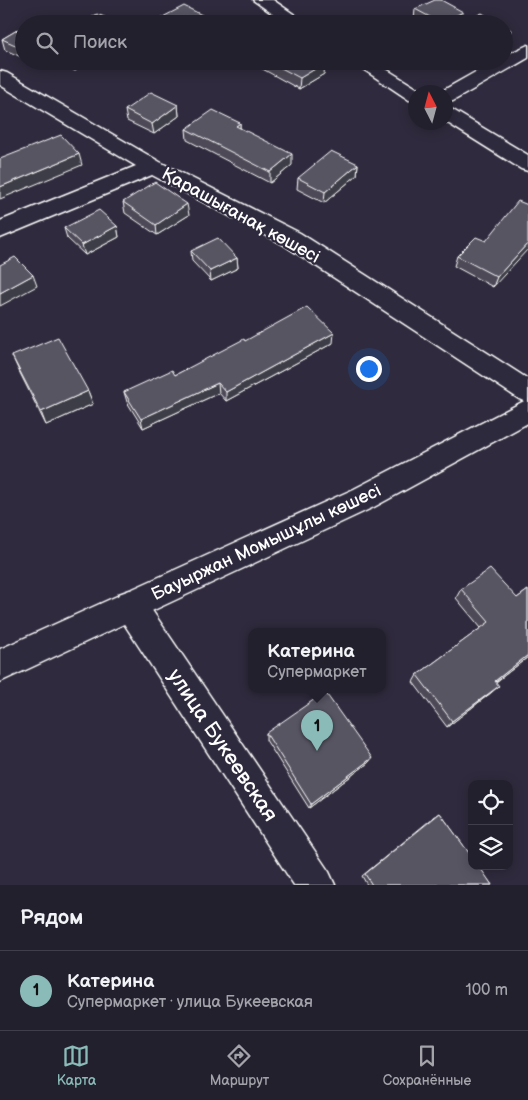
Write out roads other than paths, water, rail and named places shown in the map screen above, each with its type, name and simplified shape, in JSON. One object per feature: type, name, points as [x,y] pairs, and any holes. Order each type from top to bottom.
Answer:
[{"type":"street","points":[[261,0],[285,15]]},
{"type":"street","points":[[513,59],[528,50]]},
{"type":"street","points":[[374,70],[408,91]]},
{"type":"street","points":[[453,93],[493,70]]},
{"type":"street","name":"Қарашығанақ көшесі","points":[[0,77],[153,167],[292,239],[528,392]]},
{"type":"street","points":[[453,118],[528,164]]},
{"type":"street","points":[[0,230],[153,167]]},
{"type":"street","name":"Бауыржан Момышұлы көшесі","points":[[0,666],[364,498],[528,410]]},
{"type":"street","name":"улица Букеевская","points":[[130,605],[316,885]]},
{"type":"place","name":"Катерина","points":[[317,751]]}]
